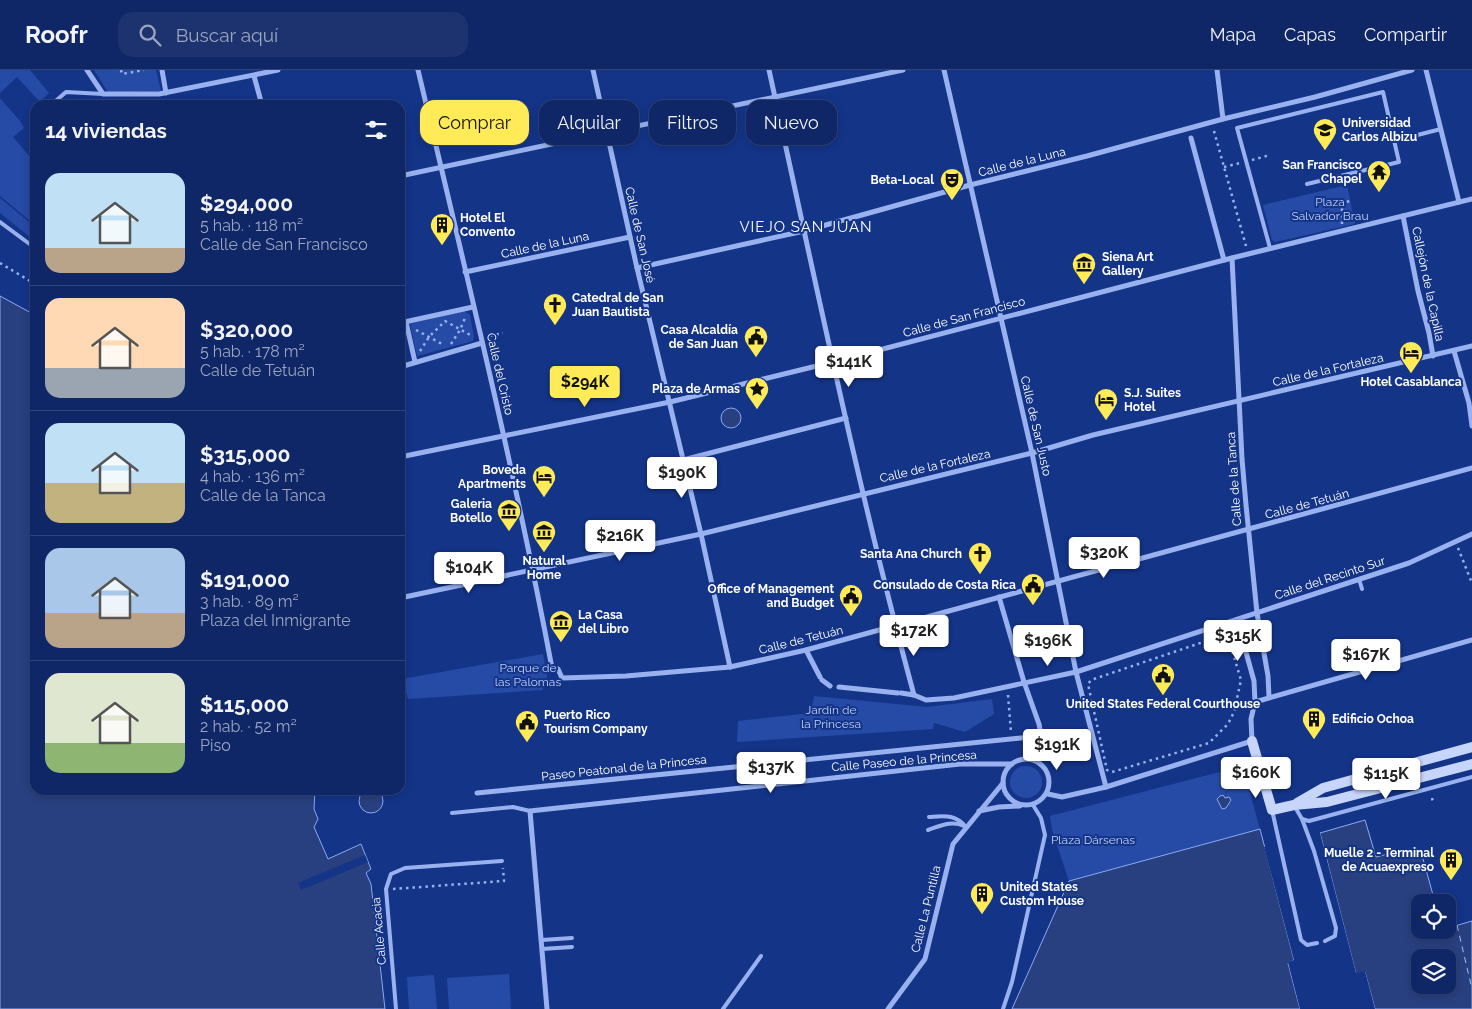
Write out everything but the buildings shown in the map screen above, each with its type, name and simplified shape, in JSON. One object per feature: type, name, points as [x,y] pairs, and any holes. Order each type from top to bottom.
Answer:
[{"type":"main road","points":[[1252,741],[1272,810],[1294,805],[1327,802],[1472,764]]},
{"type":"main road","points":[[1294,805],[1323,788],[1472,747]]},
{"type":"main road","points":[[1423,760],[1428,776]]},
{"type":"street","points":[[87,70],[103,94],[159,94],[278,70]]},
{"type":"street","points":[[162,70],[166,93]]},
{"type":"street","name":"Calle del Cristo","points":[[418,70],[504,435],[534,570],[552,668],[558,669],[562,678]]},
{"type":"street","name":"Calle de San José","points":[[593,70],[600,100]]},
{"type":"street","points":[[769,70],[863,493],[914,695]]},
{"type":"street","points":[[639,127],[903,70]]},
{"type":"street","name":"Calle de San Justo","points":[[944,70],[1032,453],[1076,672],[1106,787]]},
{"type":"street","points":[[1217,70],[1223,119]]},
{"type":"street","points":[[1386,70],[1388,77]]},
{"type":"street","name":"Calle de la Luna","points":[[637,268],[804,231],[970,185],[1412,70]]},
{"type":"street","points":[[1426,70],[1459,202]]},
{"type":"street","points":[[254,76],[261,100]]},
{"type":"street","points":[[1191,138],[1224,260]]},
{"type":"street","points":[[405,175],[553,145]]},
{"type":"street","name":"Calle de San José","points":[[609,145],[701,534],[730,667]]},
{"type":"street","name":"Calle de San Francisco","points":[[405,456],[670,402],[833,362],[1270,248],[1472,199]]},
{"type":"street","name":"Callejón de la Capilla","points":[[1403,216],[1433,356]]},
{"type":"street","name":"Calle de la Luna","points":[[465,272],[630,237]]},
{"type":"street","name":"Calle de la Tanca","points":[[1232,258],[1242,459],[1248,530],[1268,676],[1269,697]]},
{"type":"street","points":[[405,322],[473,307]]},
{"type":"street","points":[[405,329],[415,362]]},
{"type":"street","points":[[405,365],[481,341]]},
{"type":"street","name":"Calle de la Fortaleza","points":[[405,597],[701,534],[1032,453],[1093,435],[1472,346]]},
{"type":"street","points":[[1454,351],[1469,403],[1472,426]]},
{"type":"street","points":[[683,460],[846,418]]},
{"type":"street","name":"Calle de Tetuán","points":[[562,678],[626,676],[730,667],[806,650],[1472,468]]},
{"type":"street","name":"Calle del Recinto Sur","points":[[839,687],[914,695],[926,700],[954,698],[1076,672],[1408,563],[1472,534]]},
{"type":"street","points":[[999,598],[1024,682],[1039,724],[1041,736],[1034,760]]},
{"type":"street","points":[[1048,794],[1062,797],[1106,787],[1252,741],[1251,719],[1255,702],[1254,681],[1236,620]]},
{"type":"street","points":[[1255,702],[1472,640]]},
{"type":"street","points":[[806,650],[821,678],[830,686]]},
{"type":"street","name":"Paseo Peatonal de la Princesa","points":[[478,792],[1041,736]]},
{"type":"street","points":[[1034,760],[1046,770],[1049,777],[1048,794],[1039,802],[1033,805],[999,807],[979,812],[1003,783],[1007,770],[1012,764],[1018,761],[1034,760]]},
{"type":"street","name":"Calle Paseo de la Princesa","points":[[530,811],[951,765],[1012,764]]},
{"type":"street","points":[[1003,783],[1009,798],[1015,803],[1022,805]]},
{"type":"street","points":[[530,811],[547,1009]]},
{"type":"street","name":"Calle La Puntilla","points":[[888,1009],[925,959],[953,844],[979,812]]},
{"type":"lane","points":[[57,100],[66,92],[103,94]]},
{"type":"lane","points":[[1270,248],[1237,128],[1383,92],[1399,162],[1307,184]]},
{"type":"lane","points":[[1394,141],[1441,129]]},
{"type":"lane","points":[[0,222],[30,244]]},
{"type":"lane","points":[[1359,579],[1362,589]]},
{"type":"lane","points":[[1382,653],[1395,662]]},
{"type":"lane","points":[[1367,658],[1380,667]]},
{"type":"lane","points":[[1302,819],[1309,821],[1472,777]]},
{"type":"lane","points":[[1003,1009],[1012,982],[1045,835],[1041,818],[1033,805]]},
{"type":"lane","points":[[1294,805],[1302,819],[1314,851],[1336,928],[1335,936],[1325,941]]},
{"type":"lane","points":[[452,813],[513,807],[530,811]]},
{"type":"lane","points":[[1272,810],[1300,940],[1307,945],[1317,943]]},
{"type":"lane","points":[[929,817],[953,817],[960,819],[966,827]]},
{"type":"lane","points":[[928,830],[950,823],[959,823],[966,827]]},
{"type":"lane","name":"Calle Acacia","points":[[396,1009],[386,889],[390,874],[405,868],[502,861]]},
{"type":"lane","points":[[542,940],[572,938]]},
{"type":"lane","points":[[542,949],[572,947]]},
{"type":"lane","points":[[723,1009],[761,956]]},
{"type":"path","points":[[121,70],[122,74],[144,70]]},
{"type":"path","points":[[1212,122],[1246,246]]},
{"type":"path","points":[[1224,167],[1270,155]]},
{"type":"path","points":[[1342,225],[1342,203],[1350,201]]},
{"type":"path","points":[[0,263],[30,281]]},
{"type":"path","points":[[459,316],[467,314]]},
{"type":"path","points":[[467,314],[469,322]]},
{"type":"path","points":[[449,348],[467,314]]},
{"type":"path","points":[[436,323],[452,319]]},
{"type":"path","points":[[445,321],[474,337]]},
{"type":"path","points":[[420,352],[445,321]]},
{"type":"path","points":[[410,327],[419,326]]},
{"type":"path","points":[[410,327],[449,348]]},
{"type":"path","points":[[410,327],[414,335]]},
{"type":"path","points":[[472,329],[474,337]]},
{"type":"path","points":[[481,341],[503,333]]},
{"type":"path","points":[[466,340],[474,337]]},
{"type":"path","points":[[416,344],[420,352]]},
{"type":"path","points":[[439,349],[449,348],[457,344]]},
{"type":"path","points":[[420,352],[429,351]]},
{"type":"path","points":[[1456,542],[1472,583]]},
{"type":"path","points":[[1224,635],[1228,637],[1241,684],[1234,712],[1228,724],[1209,743],[1112,772],[1107,770],[1088,684],[1091,680],[1224,635]]},
{"type":"path","points":[[1007,691],[1011,739]]},
{"type":"path","points":[[1432,798],[1433,802]]},
{"type":"path","points":[[386,889],[504,881],[502,861]]},
{"type":"green space","points":[[0,70],[30,70],[49,93],[42,100],[38,100],[17,77],[0,93]]},
{"type":"green space","points":[[94,70],[156,70],[161,91],[108,92]]},
{"type":"green space","points":[[0,98],[24,128],[13,137],[30,157],[30,221],[0,196]]},
{"type":"green space","name":"Plaza Salvador Brau","points":[[1347,185],[1355,224],[1275,242],[1272,240],[1263,205]]},
{"type":"green space","points":[[0,198],[30,223],[30,237],[0,213]]},
{"type":"green space","points":[[464,311],[470,315],[473,341],[417,356],[410,324]]},
{"type":"green space","name":"Parque de las Palomas","points":[[543,654],[548,682],[542,683],[543,690],[408,699],[405,689],[405,678]]},
{"type":"green space","name":"Jardín de la Princesa","points":[[814,696],[927,707],[992,699],[994,714],[965,732],[934,723],[933,729],[737,742],[738,721],[811,713]]},
{"type":"green space","points":[[1026,766],[1032,767],[1037,771],[1041,776],[1041,788],[1037,793],[1032,797],[1026,798],[1020,797],[1015,793],[1011,788],[1010,782],[1011,776],[1015,771],[1020,767]]},
{"type":"green space","name":"Plaza Dársenas","points":[[1235,768],[1244,771],[1260,829],[1069,881],[1052,830],[1050,816]]},
{"type":"green space","points":[[509,974],[511,1009],[449,1009],[447,978]]},
{"type":"green space","points":[[434,975],[437,1009],[409,1009],[407,977]]},
{"type":"shaded area","points":[[0,296],[30,312],[30,795],[315,795],[314,809],[318,819],[314,827],[328,859],[361,844],[371,869],[366,873],[371,884],[385,1009],[0,1009]]},
{"type":"shaded area","points":[[731,408],[738,411],[741,418],[738,425],[731,428],[724,425],[721,418],[724,411]]},
{"type":"shaded area","points":[[362,795],[380,795],[382,805],[375,812],[367,812],[360,805],[359,801]]},
{"type":"shaded area","points":[[1223,795],[1231,800],[1226,808],[1222,809],[1217,799]]},
{"type":"shaded area","points":[[1365,820],[1376,857],[1408,849],[1423,859],[1433,894],[1411,894],[1411,939],[1456,939],[1456,926],[1472,921],[1472,1009],[1375,1009],[1365,972],[1356,974],[1320,833]]},
{"type":"shaded area","points":[[1260,829],[1294,960],[1288,963],[1300,1009],[1012,1009],[1069,881]]},
{"type":"pier","points":[[1320,833],[1356,973],[1365,971],[1375,1009],[1372,1009],[1363,974],[1356,976],[1354,974],[1317,834]]},
{"type":"pier","points":[[1266,846],[1297,960],[1291,964],[1303,1009],[1300,1009],[1288,962],[1294,960],[1264,847]]},
{"type":"pier","points":[[365,855],[368,862],[301,890],[298,883]]},
{"type":"ferry route","points":[[1457,925],[1472,989]]},
{"type":"place","name":"Universidad Carlos Albizu","points":[[1325,151]]},
{"type":"place","name":"San Francisco Chapel","points":[[1379,193]]},
{"type":"place","name":"Beta-Local","points":[[952,201]]},
{"type":"place","name":"Hotel El Convento","points":[[442,246]]},
{"type":"place","name":"Siena Art Gallery","points":[[1084,285]]},
{"type":"place","name":"Catedral de San Juan Bautista","points":[[555,326]]},
{"type":"place","name":"Casa Alcaldía de San Juan","points":[[756,358]]},
{"type":"place","name":"Hotel Casablanca","points":[[1411,374]]},
{"type":"place","name":"Plaza de Armas","points":[[757,410]]},
{"type":"place","name":"S.J. Suites Hotel","points":[[1106,421]]},
{"type":"place","name":"Boveda Apartments","points":[[544,498]]},
{"type":"place","name":"Galeria Botello","points":[[509,532]]},
{"type":"place","name":"Natural Home","points":[[544,553]]},
{"type":"place","name":"Santa Ana Church","points":[[980,575]]},
{"type":"place","name":"Consulado de Costa Rica","points":[[1033,606]]},
{"type":"place","name":"Office of Management and Budget","points":[[851,617]]},
{"type":"place","name":"La Casa del Libro","points":[[561,643]]},
{"type":"place","name":"United States Federal Courthouse","points":[[1163,696]]},
{"type":"place","name":"Edificio Ochoa","points":[[1314,740]]},
{"type":"place","name":"Puerto Rico Tourism Company","points":[[527,743]]},
{"type":"place","name":"Muelle 2 - Terminal de Acuaexpreso","points":[[1451,881]]},
{"type":"place","name":"United States Custom House","points":[[982,915]]},
{"type":"district","name":"VIEJO SAN JUAN","points":[[806,227]]}]
